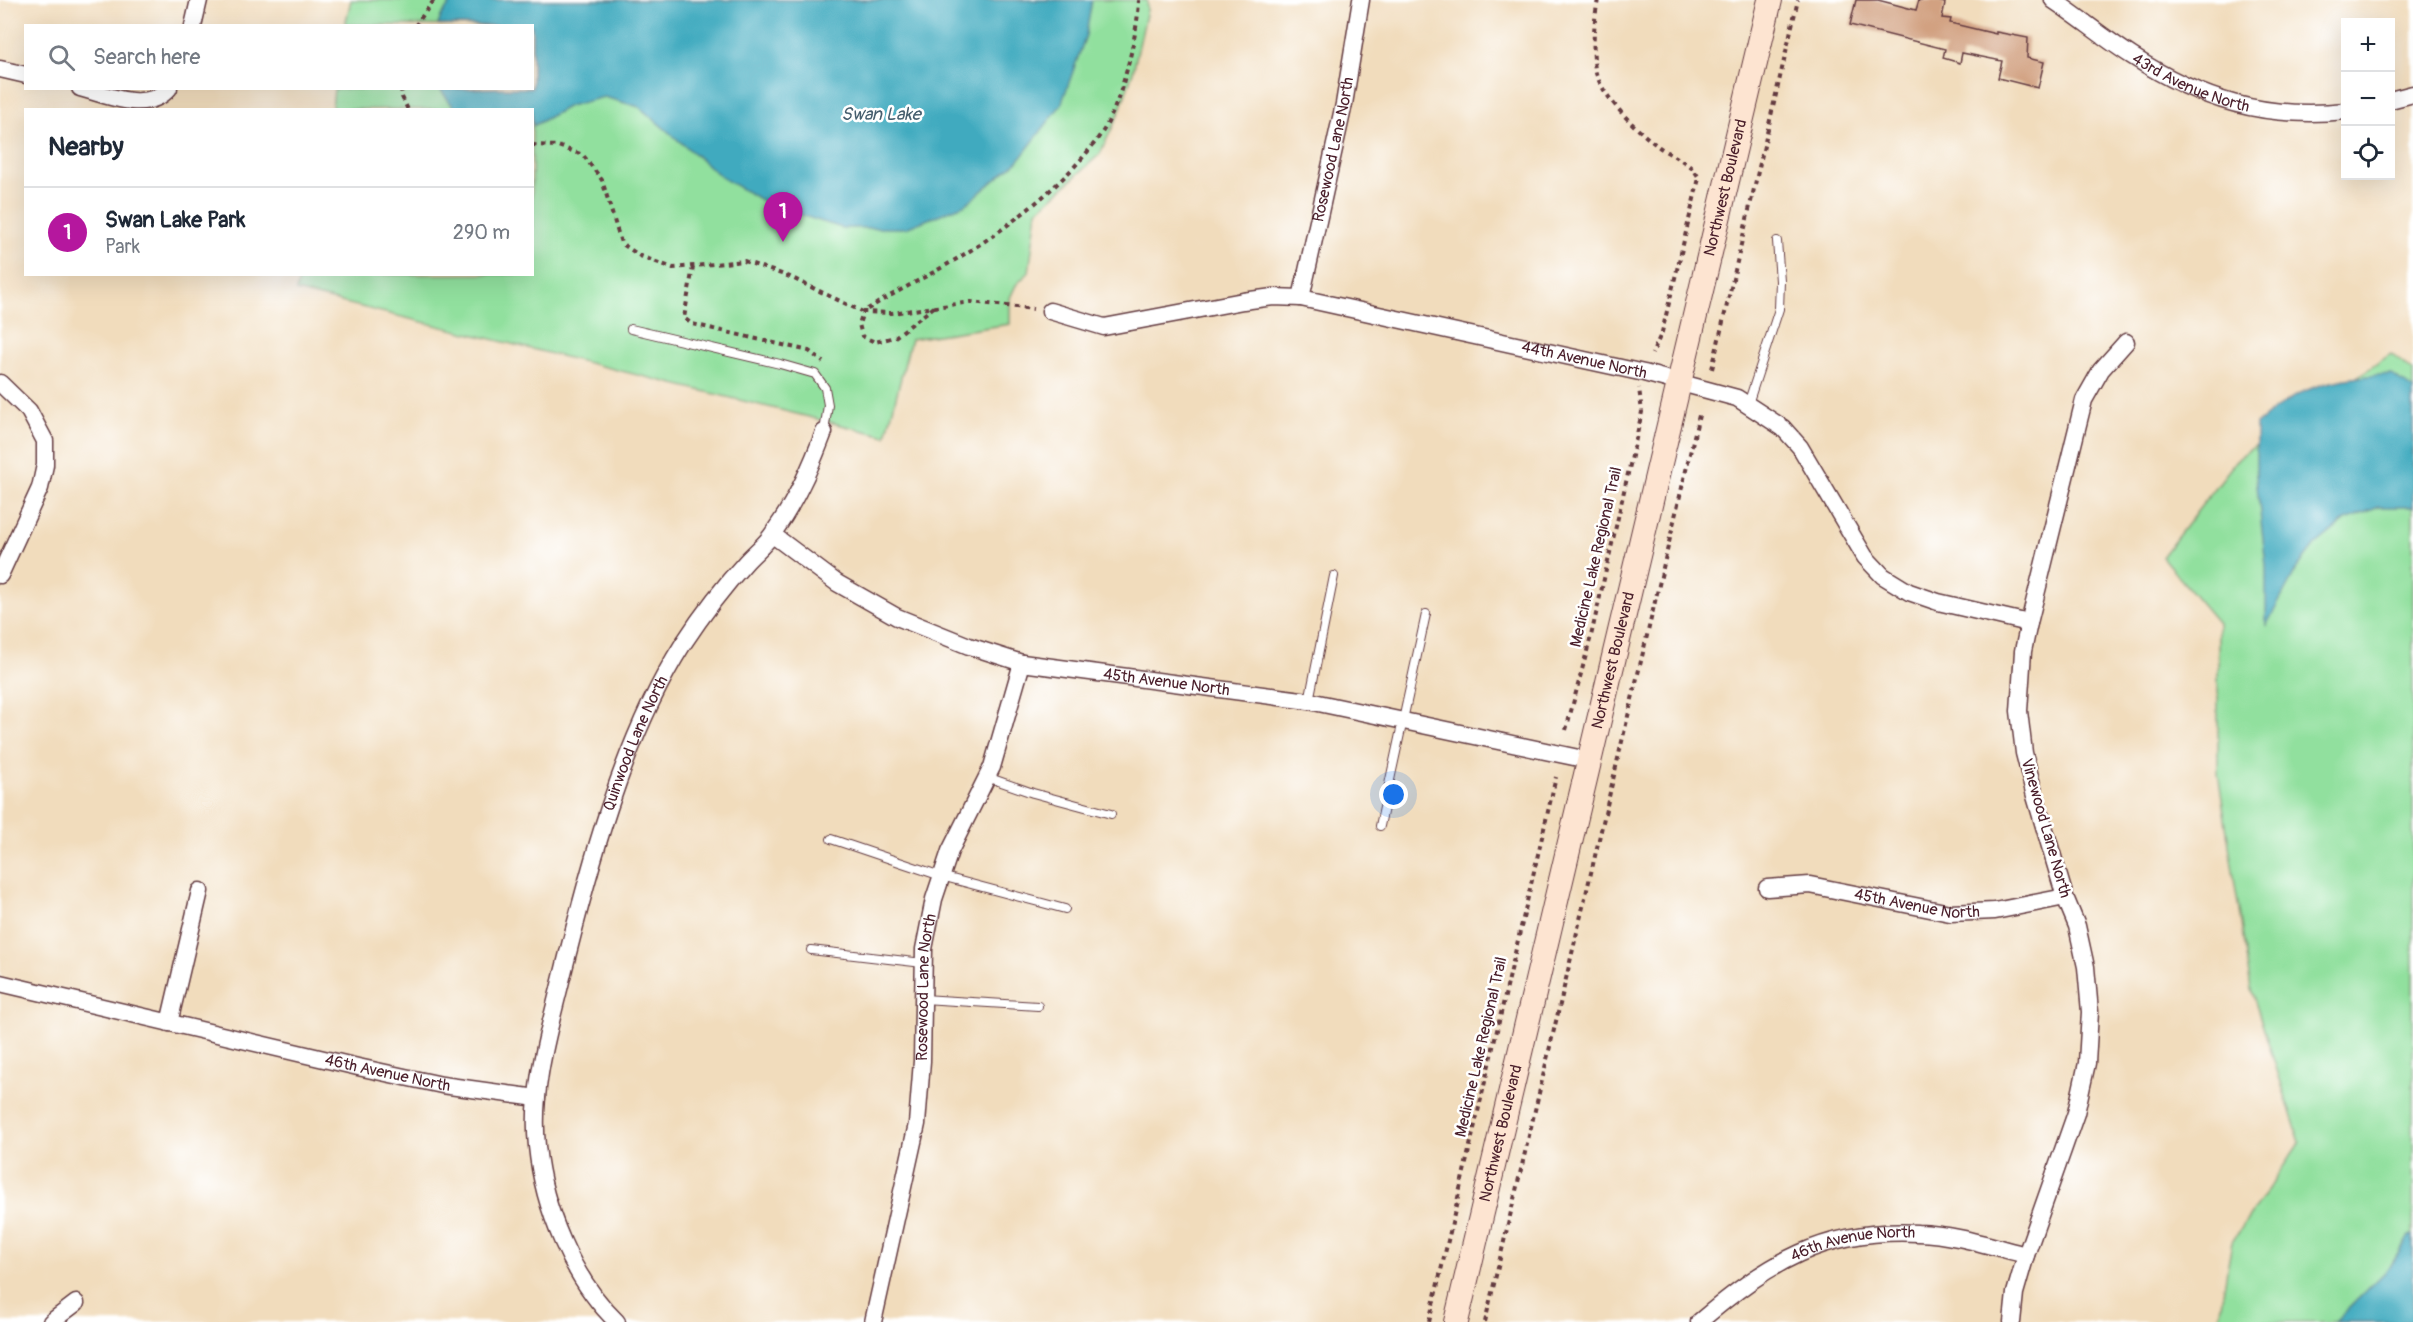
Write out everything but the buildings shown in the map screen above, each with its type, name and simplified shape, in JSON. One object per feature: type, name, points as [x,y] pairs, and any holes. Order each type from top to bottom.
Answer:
[{"type":"main road","name":"Northwest Boulevard","points":[[1456,1322],[1770,0]]},
{"type":"street","points":[[193,24],[199,0]]},
{"type":"street","name":"Rosewood Lane North","points":[[1301,298],[1344,104],[1360,0]]},
{"type":"street","name":"43rd Avenue North","points":[[2053,0],[2139,61],[2172,81],[2217,100],[2263,111],[2311,114],[2341,111]]},
{"type":"street","points":[[0,69],[24,75]]},
{"type":"street","points":[[90,90],[147,102],[166,92]]},
{"type":"street","points":[[2395,99],[2413,94]]},
{"type":"street","name":"44th Avenue North","points":[[1050,311],[1104,327],[1243,301],[1273,297],[1301,298],[1678,382],[1737,398],[1783,428],[1800,447],[1865,557],[1883,576],[1909,592],[1938,602],[2029,623]]},
{"type":"street","name":"Vinewood Lane North","points":[[2012,1322],[2015,1293],[2026,1255],[2076,1113],[2087,1063],[2090,1012],[2077,926],[2066,897],[2024,753],[2019,711],[2023,651],[2084,400],[2101,370],[2126,342]]},
{"type":"street","points":[[0,383],[28,411],[45,441],[45,465],[40,488],[0,575]]},
{"type":"street","name":"Quinwood Lane North","points":[[537,1098],[546,1044],[566,962],[592,866],[629,754],[682,645],[717,595],[772,535],[802,485],[824,432]]},
{"type":"street","name":"45th Avenue North","points":[[772,535],[837,583],[897,617],[969,646],[1022,663],[1309,701],[1588,760]]},
{"type":"street","name":"Rosewood Lane North","points":[[873,1322],[917,1124],[922,1061],[923,963],[932,909],[950,851],[987,777],[1005,727],[1022,663]]},
{"type":"street","name":"45th Avenue North","points":[[1767,888],[1810,885],[1950,913],[1995,911],[2066,897]]},
{"type":"street","points":[[169,1023],[200,891]]},
{"type":"street","name":"46th Avenue North","points":[[0,983],[432,1083],[537,1098]]},
{"type":"street","points":[[537,1098],[537,1145],[545,1191],[560,1235],[582,1276],[617,1322]]},
{"type":"street","name":"46th Avenue North","points":[[1699,1322],[1761,1273],[1797,1254],[1837,1239],[1877,1233],[1919,1233],[1960,1238],[2026,1255]]},
{"type":"street","points":[[51,1322],[76,1303]]},
{"type":"lane","points":[[1748,404],[1779,309],[1777,241]]},
{"type":"lane","points":[[631,329],[815,374],[825,388],[828,405],[824,432]]},
{"type":"lane","points":[[1309,701],[1334,576]]},
{"type":"lane","points":[[1380,826],[1426,614]]},
{"type":"lane","points":[[987,777],[1033,793],[1111,814]]},
{"type":"lane","points":[[831,839],[941,876],[1065,909]]},
{"type":"lane","points":[[811,950],[923,963]]},
{"type":"lane","points":[[923,999],[1038,1006]]},
{"type":"path","points":[[416,24],[434,0]]},
{"type":"path","points":[[934,307],[895,337],[875,342],[862,336],[859,324],[863,312],[964,255],[1036,203],[1082,157],[1104,130],[1123,84],[1139,14],[1139,0]]},
{"type":"path","points":[[1598,0],[1595,15],[1596,70],[1601,83],[1634,125],[1660,147],[1696,171],[1699,178],[1662,332],[1652,354]]},
{"type":"path","points":[[1712,369],[1798,0]]},
{"type":"path","points":[[401,90],[407,108]]},
{"type":"path","points":[[534,145],[558,146],[583,155],[602,180],[621,243],[640,256],[673,268],[744,261],[790,277],[863,312],[892,313],[971,302],[1050,311]]},
{"type":"path","name":"Medicine Lake Regional Trail","points":[[1566,730],[1591,636],[1642,412],[1639,388]]},
{"type":"path","points":[[1485,1322],[1700,411]]},
{"type":"path","name":"Medicine Lake Regional Trail","points":[[1429,1322],[1556,777]]},
{"type":"green space","points":[[351,0],[1147,0],[1147,10],[1133,72],[1119,113],[1100,154],[1037,211],[1029,272],[1016,285],[1010,298],[1010,324],[911,339],[886,436],[296,291],[300,276],[534,276],[534,108],[332,108],[334,90],[534,90],[534,24],[345,24]]},
{"type":"green space","points":[[2391,354],[2413,371],[2413,1322],[2218,1322],[2232,1242],[2300,1142],[2251,989],[2218,773],[2218,623],[2162,557],[2239,457]]},
{"type":"water","name":"Swan Lake","points":[[453,0],[1092,0],[1086,35],[1061,105],[1019,160],[966,204],[906,228],[842,228],[772,206],[724,179],[639,107],[604,97],[569,106],[534,125],[534,108],[454,108],[441,90],[534,90],[534,24],[438,24],[441,16]]},
{"type":"water","points":[[2391,374],[2413,389],[2413,507],[2379,507],[2346,520],[2315,545],[2298,567],[2266,626],[2266,566],[2256,477],[2256,424],[2288,400],[2319,386],[2351,378]]},
{"type":"water","points":[[2413,1235],[2413,1322],[2335,1322],[2390,1267],[2409,1236]]},
{"type":"place","name":"Swan Lake Park","points":[[783,242]]}]
